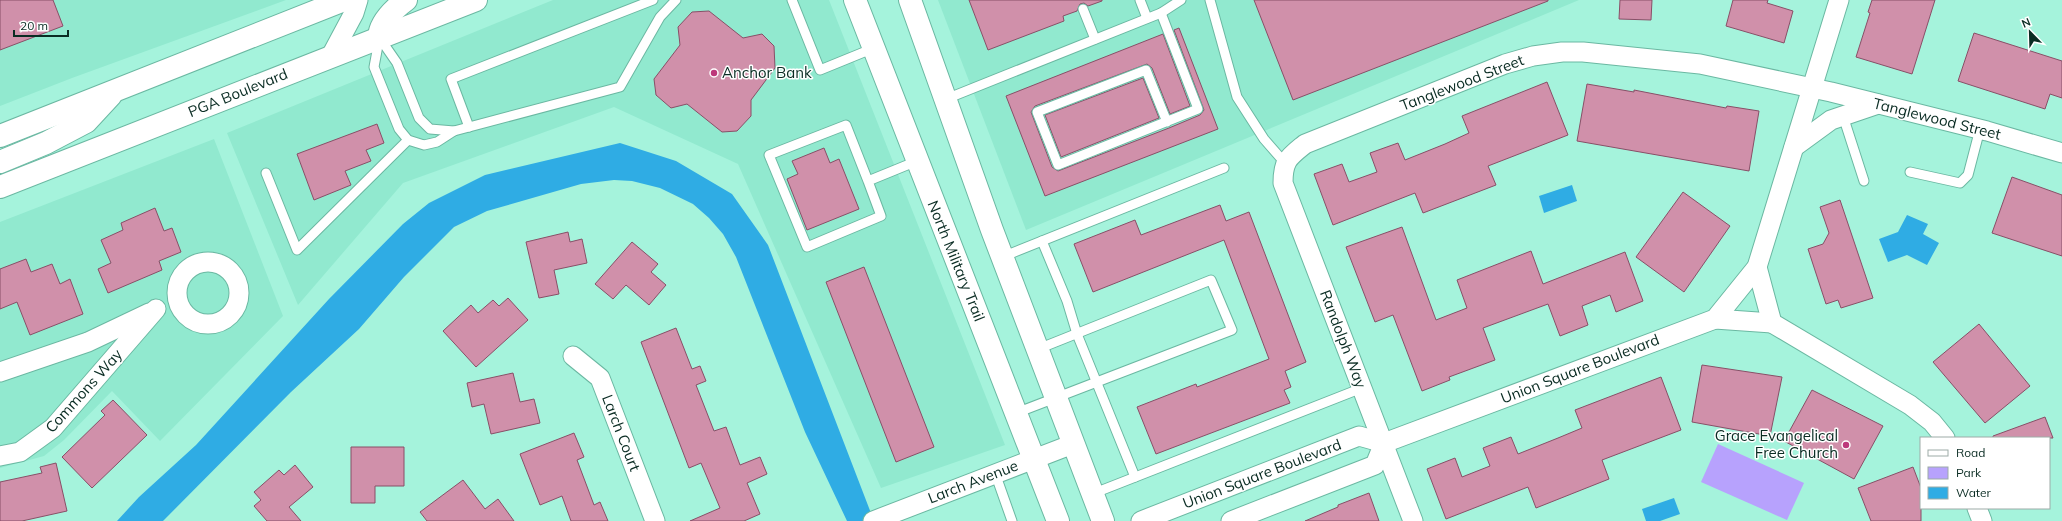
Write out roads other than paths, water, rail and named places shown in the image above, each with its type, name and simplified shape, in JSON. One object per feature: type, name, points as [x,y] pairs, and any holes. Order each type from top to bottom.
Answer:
[{"type":"main road","points":[[0,136],[344,0]]},
{"type":"main road","points":[[379,37],[380,30],[393,10],[406,0]]},
{"type":"main road","name":"PGA Boulevard","points":[[0,187],[476,0]]},
{"type":"main road","name":"North Military Trail","points":[[855,0],[1058,521]]},
{"type":"main road","points":[[910,0],[1002,257],[1103,521]]},
{"type":"main road","points":[[0,162],[46,143],[86,122],[115,91]]},
{"type":"street","points":[[331,56],[354,13],[358,0]]},
{"type":"street","points":[[1715,319],[1757,267],[1839,0]]},
{"type":"street","name":"Tanglewood Street","points":[[1287,160],[1313,142],[1505,64],[1540,55],[1584,52],[1700,64],[1812,87],[1980,129],[2062,153]]},
{"type":"street","points":[[1794,147],[1831,120],[1878,104]]},
{"type":"street","name":"Randolph Way","points":[[1287,160],[1283,169],[1283,183],[1413,521]]},
{"type":"street","points":[[1757,267],[1772,323]]},
{"type":"street","name":"Commons Way","points":[[0,372],[88,342],[177,299]]},
{"type":"street","name":"Commons Way","points":[[0,456],[20,452],[53,428],[156,309]]},
{"type":"street","points":[[1715,319],[1772,323],[1910,404],[1932,422],[1944,437]]},
{"type":"street","name":"Union Square Boulevard","points":[[1141,521],[1359,436],[1384,443],[1715,319]]},
{"type":"street","name":"Larch Court","points":[[573,356],[600,378],[655,521]]},
{"type":"street","points":[[1230,521],[1375,465],[1384,443]]},
{"type":"street","name":"Larch Avenue","points":[[873,521],[1073,444]]},
{"type":"street","points":[[1977,509],[1982,521]]},
{"type":"lane","points":[[469,127],[451,79],[652,0]]},
{"type":"lane","points":[[379,37],[374,67],[399,129],[408,140],[424,145],[437,142],[454,131],[620,87],[660,17],[676,0]]},
{"type":"lane","points":[[792,0],[820,70],[874,48]]},
{"type":"lane","points":[[1140,0],[1147,18]]},
{"type":"lane","points":[[946,99],[1161,13],[1181,0]]},
{"type":"lane","points":[[1210,0],[1237,97],[1264,139],[1287,160]]},
{"type":"lane","points":[[1083,8],[1095,40]]},
{"type":"lane","points":[[1161,13],[1198,109],[1167,122],[1058,165],[1037,112],[1146,70],[1167,122]]},
{"type":"lane","points":[[379,37],[397,63],[419,118],[430,129],[454,131]]},
{"type":"lane","points":[[1843,116],[1864,181]]},
{"type":"lane","points":[[846,125],[868,181],[881,216],[807,247],[769,155],[846,125]]},
{"type":"lane","points":[[1910,172],[1960,183],[1968,175],[1980,129]]},
{"type":"lane","points":[[266,173],[297,250],[408,140]]},
{"type":"lane","points":[[868,181],[917,161]]},
{"type":"lane","points":[[1002,257],[1224,168]]},
{"type":"lane","points":[[1042,241],[1067,301],[1077,334],[1098,382],[1135,477]]},
{"type":"lane","points":[[1016,413],[1232,330],[1211,280],[1038,349]]},
{"type":"lane","points":[[1092,494],[1362,388]]},
{"type":"lane","points":[[995,473],[1012,521]]},
{"type":"water","points":[[620,143],[676,161],[732,194],[768,245],[874,521],[847,521],[805,432],[736,257],[723,234],[709,218],[693,204],[660,188],[632,181],[614,180],[581,184],[487,211],[454,227],[404,277],[359,329],[291,392],[163,521],[117,521],[139,497],[196,445],[329,299],[403,224],[429,203],[485,175]]},
{"type":"water","points":[[1572,185],[1577,201],[1544,213],[1539,196]]},
{"type":"water","points":[[1907,215],[1928,224],[1923,234],[1939,243],[1927,265],[1907,255],[1888,262],[1879,239],[1898,232]]},
{"type":"water","points":[[1674,498],[1680,514],[1660,521],[1646,521],[1642,509]]},
{"type":"place","name":"Anchor Bank","points":[[714,73]]},
{"type":"place","name":"Grace Evangelical Free Church","points":[[1846,445]]}]
